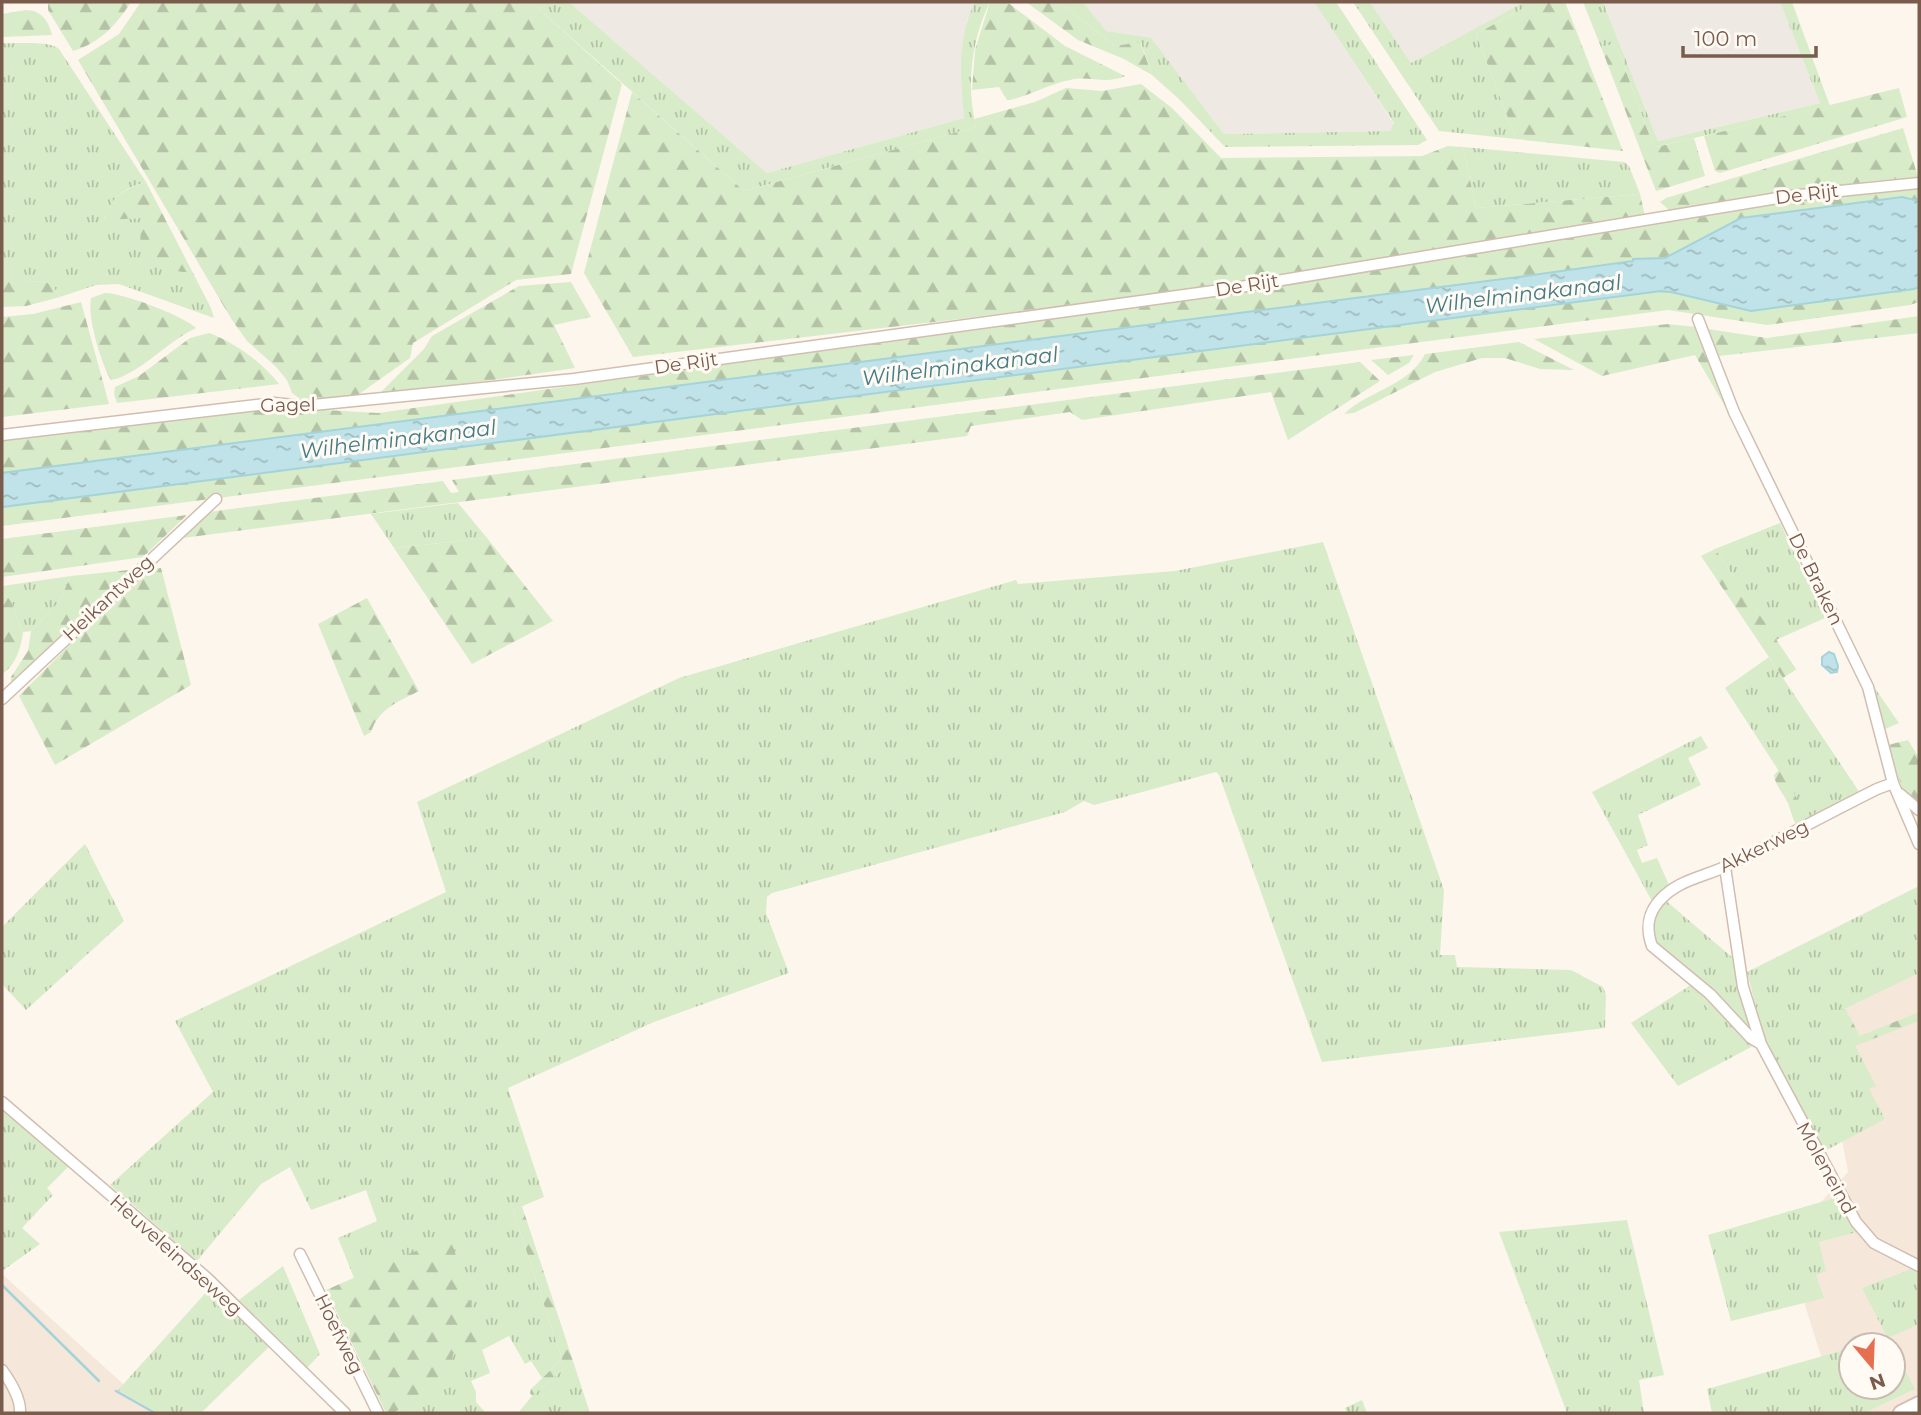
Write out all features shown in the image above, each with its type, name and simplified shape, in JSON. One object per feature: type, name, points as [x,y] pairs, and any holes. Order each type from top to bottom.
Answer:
[{"type":"main road","points":[[1901,1413],[1919,1404]]},
{"type":"street","name":"De Rijt","points":[[574,379],[1228,289],[1790,196],[1919,183]]},
{"type":"street","name":"De Braken","points":[[1698,319],[1734,412],[1868,687],[1895,788],[1919,844]]},
{"type":"street","name":"Gagel","points":[[2,435],[274,403],[303,406],[574,379]]},
{"type":"street","name":"Heikantweg","points":[[2,699],[216,499]]},
{"type":"street","points":[[1895,788],[1919,810]]},
{"type":"street","name":"Akkerweg","points":[[1648,922],[1658,902],[1670,890],[1692,878],[1725,867],[1877,789],[1895,788]]},
{"type":"street","name":"Moleneind","points":[[1725,867],[1743,987],[1761,1044],[1856,1222],[1874,1243],[1919,1266]]},
{"type":"street","name":"Moleneind","points":[[1648,922],[1652,946],[1710,994],[1751,1038],[1761,1044]]},
{"type":"street","name":"Heuveleindseweg","points":[[2,1102],[206,1278],[345,1413]]},
{"type":"street","name":"Hoefweg","points":[[300,1254],[378,1413]]},
{"type":"street","points":[[2,1370],[10,1381],[24,1413]]},
{"type":"shaded area","points":[[569,2],[975,2],[967,21],[963,42],[961,78],[964,118],[767,173]]},
{"type":"shaded area","points":[[1083,2],[1314,2],[1394,124],[1390,131],[1224,134],[1151,39],[1105,31]]},
{"type":"shaded area","points":[[1370,2],[1524,2],[1411,63]]},
{"type":"shaded area","points":[[1603,2],[1780,2],[1820,103],[1658,141]]},
{"type":"shaded area","points":[[1919,962],[1919,1413],[1839,1413],[1785,1242],[1848,1172],[1817,1004]]},
{"type":"shaded area","points":[[2,1274],[155,1413],[2,1413]]},
{"type":"green space","points":[[131,2],[107,32],[83,48],[73,51],[48,10],[48,4]]},
{"type":"green space","points":[[141,2],[531,2],[622,84],[571,274],[516,280],[413,343],[410,358],[352,399],[307,404],[292,393],[287,380],[247,341],[232,320],[78,60],[119,34]]},
{"type":"green space","points":[[531,2],[569,2],[767,173],[964,118],[961,73],[965,29],[975,2],[990,2],[978,32],[972,63],[971,96],[976,127],[744,191]]},
{"type":"green space","points":[[990,2],[1007,2],[1065,46],[1125,76],[1111,80],[1070,80],[1010,100],[1007,100],[999,87],[972,90],[975,50]]},
{"type":"green space","points":[[1026,2],[1059,2],[1115,46],[1140,42],[1152,75],[1124,59],[1078,40]]},
{"type":"green space","points":[[1059,2],[1083,2],[1106,31],[1151,38],[1224,134],[1390,131],[1394,123],[1314,2],[1336,2],[1427,140],[1418,145],[1225,147],[1152,75],[1141,43],[1115,46]]},
{"type":"green space","points":[[1353,2],[1370,2],[1411,63],[1524,2],[1535,2],[1476,34],[1516,139],[1439,131]]},
{"type":"green space","points":[[1535,2],[1565,2],[1623,151],[1516,139],[1476,34]]},
{"type":"green space","points":[[1583,2],[1603,2],[1658,141],[1820,103],[1780,2],[1792,2],[1830,106],[1656,147],[1620,55],[1613,44],[1601,47]]},
{"type":"green space","points":[[26,10],[44,17],[52,35],[2,37],[2,14]]},
{"type":"green space","points":[[2,43],[40,43],[59,49],[146,182],[119,195],[110,205],[104,219],[143,218],[141,237],[184,273],[193,273],[214,318],[119,284],[96,285],[60,297],[49,283],[27,281],[12,271],[2,274]]},
{"type":"green space","points":[[1613,44],[1620,55],[1653,145],[1657,147],[1694,138],[1705,176],[1656,191],[1601,47]]},
{"type":"green space","points":[[1141,84],[1172,108],[1221,158],[1422,156],[1448,146],[1463,147],[1476,208],[1640,194],[1645,216],[1210,286],[960,319],[633,357],[584,273],[632,92],[744,191],[976,127],[974,119],[1035,102],[1066,88],[1102,91]]},
{"type":"green space","points":[[1899,88],[1907,117],[1720,173],[1715,171],[1704,136]]},
{"type":"green space","points":[[1903,128],[1918,177],[1871,181],[1669,210],[1660,202],[1666,198]]},
{"type":"green space","points":[[1463,147],[1624,162],[1629,166],[1640,194],[1476,208]]},
{"type":"green space","points":[[146,182],[193,273],[171,269],[149,258],[140,243],[143,218],[104,220],[109,206],[119,195]]},
{"type":"green space","points":[[1919,188],[1919,201],[1902,197],[1741,218],[1665,258],[1634,259],[1533,275],[2,473],[2,441],[271,407],[378,413],[1270,288],[1786,201]]},
{"type":"green space","points":[[15,270],[27,281],[49,284],[60,297],[26,306],[2,307],[2,274]]},
{"type":"green space","points":[[571,282],[591,317],[554,325],[575,368],[376,397],[424,349],[432,336],[519,286]]},
{"type":"green space","points":[[1919,287],[1919,302],[1910,305],[1767,325],[1668,310],[2,526],[2,507],[1661,291],[1751,311]]},
{"type":"green space","points":[[105,293],[153,306],[196,328],[131,372],[111,380],[96,340],[90,306],[91,298]]},
{"type":"green space","points":[[81,302],[109,404],[2,417],[2,317],[33,314]]},
{"type":"green space","points":[[1919,316],[1919,333],[1719,356],[1708,329],[1767,338]]},
{"type":"green space","points":[[1668,324],[1696,327],[1726,408],[1695,355],[1602,376],[1534,339]]},
{"type":"green space","points":[[209,333],[247,354],[279,384],[117,403],[115,387],[139,376],[190,338]]},
{"type":"green space","points":[[1519,342],[1574,370],[1540,369],[1505,358],[1482,358],[1435,372],[1354,413],[1344,414],[1409,374],[1425,354]]},
{"type":"green space","points":[[1414,355],[1409,363],[1388,375],[1371,360]]},
{"type":"green space","points":[[1360,362],[1380,381],[1288,440],[1271,392],[1082,420],[1070,412],[971,426],[967,436],[175,539],[201,513],[443,481],[451,493],[459,492],[452,480]]},
{"type":"green space","points":[[458,503],[487,538],[394,548],[371,514]]},
{"type":"green space","points":[[187,515],[143,557],[2,577],[2,539]]},
{"type":"green space","points":[[1780,523],[1825,618],[1776,640],[1715,549]]},
{"type":"green space","points":[[487,538],[553,621],[472,664],[394,548]]},
{"type":"green space","points":[[1323,542],[1444,890],[1440,955],[1455,955],[1457,967],[1571,970],[1603,987],[1606,995],[1605,1028],[1322,1062],[1216,772],[1094,805],[1084,801],[1065,812],[772,893],[767,897],[766,913],[789,973],[654,1022],[508,1088],[544,1197],[513,1210],[562,1359],[542,1378],[531,1361],[525,1364],[509,1336],[482,1350],[490,1373],[471,1381],[476,1392],[476,1402],[486,1413],[394,1413],[447,1372],[452,1363],[450,1237],[354,1278],[338,1238],[377,1221],[366,1190],[311,1210],[290,1167],[261,1184],[197,1261],[110,1185],[213,1092],[175,1021],[446,892],[417,802],[679,678],[1016,580],[1018,584],[1175,571]]},
{"type":"green space","points":[[1715,549],[1796,669],[1783,678],[1701,556]]},
{"type":"green space","points":[[161,568],[191,685],[55,765],[19,696],[145,569]]},
{"type":"green space","points":[[129,570],[11,685],[11,677],[28,651],[31,631],[58,603],[71,576]]},
{"type":"green space","points":[[71,576],[58,603],[31,631],[23,632],[13,606],[2,592],[2,586]]},
{"type":"green space","points":[[2,592],[13,606],[23,632],[17,656],[2,674]]},
{"type":"green space","points":[[367,598],[419,691],[384,711],[371,732],[364,736],[318,624]]},
{"type":"green space","points":[[1769,657],[1860,793],[1810,819],[1725,688]]},
{"type":"green space","points":[[1871,686],[1874,687],[1899,723],[1883,730]]},
{"type":"green space","points":[[1701,736],[1708,748],[1688,758],[1701,785],[1638,815],[1648,845],[1637,850],[1642,863],[1657,858],[1670,887],[1653,903],[1592,792]]},
{"type":"green space","points":[[1908,740],[1919,758],[1919,802],[1902,788],[1888,745]]},
{"type":"green space","points":[[1779,770],[1810,819],[1797,826],[1775,779],[1774,775]]},
{"type":"green space","points":[[85,844],[124,921],[26,1010],[2,984],[2,927]]},
{"type":"green space","points":[[1919,886],[1919,973],[1838,1012],[1876,1086],[1869,1089],[1885,1119],[1821,1153],[1772,1056],[1747,972]]},
{"type":"green space","points":[[1665,900],[1733,958],[1752,1031],[1658,945],[1653,927]]},
{"type":"green space","points":[[1690,985],[1725,1016],[1719,1018],[1686,988]]},
{"type":"green space","points":[[1686,988],[1719,1018],[1725,1016],[1753,1046],[1678,1086],[1631,1023]]},
{"type":"green space","points":[[1845,1008],[1860,1036],[1919,1012],[1919,1021],[1855,1046],[1838,1012]]},
{"type":"green space","points":[[2,1107],[69,1166],[47,1188],[53,1195],[22,1228],[40,1244],[2,1271]]},
{"type":"green space","points":[[1835,1198],[1857,1232],[1819,1242],[1826,1271],[1816,1275],[1824,1298],[1731,1321],[1708,1235]]},
{"type":"green space","points":[[522,1206],[573,1361],[532,1396],[531,1389],[562,1359],[513,1210]]},
{"type":"green space","points":[[1627,1220],[1664,1375],[1639,1380],[1644,1413],[1567,1413],[1499,1232]]},
{"type":"green space","points":[[450,1236],[482,1342],[453,1354],[448,1372],[394,1413],[386,1413],[326,1290]]},
{"type":"green space","points":[[283,1266],[320,1354],[307,1368],[239,1300]]},
{"type":"green space","points":[[1911,1269],[1919,1272],[1919,1324],[1904,1331],[1884,1331],[1862,1288]]},
{"type":"green space","points":[[210,1288],[269,1347],[201,1413],[158,1413],[118,1390]]},
{"type":"green space","points":[[1837,1352],[1837,1401],[1890,1401],[1864,1413],[1712,1413],[1707,1389]]},
{"type":"green space","points":[[573,1361],[590,1413],[518,1413],[532,1396]]},
{"type":"green space","points":[[1907,1374],[1915,1389],[1907,1393]]},
{"type":"green space","points":[[1362,1400],[1367,1413],[1347,1413],[1345,1408]]},
{"type":"water","name":"Wilhelminakanaal","points":[[1902,197],[1919,201],[1919,287],[1914,289],[1751,311],[1661,291],[2,507],[2,473],[1533,275],[1633,259],[1665,258],[1741,218]]},
{"type":"water","points":[[1829,652],[1834,654],[1837,672],[1831,673],[1822,665],[1822,657]]},
{"type":"waterway","points":[[2,1285],[99,1381]]},
{"type":"waterway","points":[[116,1391],[155,1413]]}]
